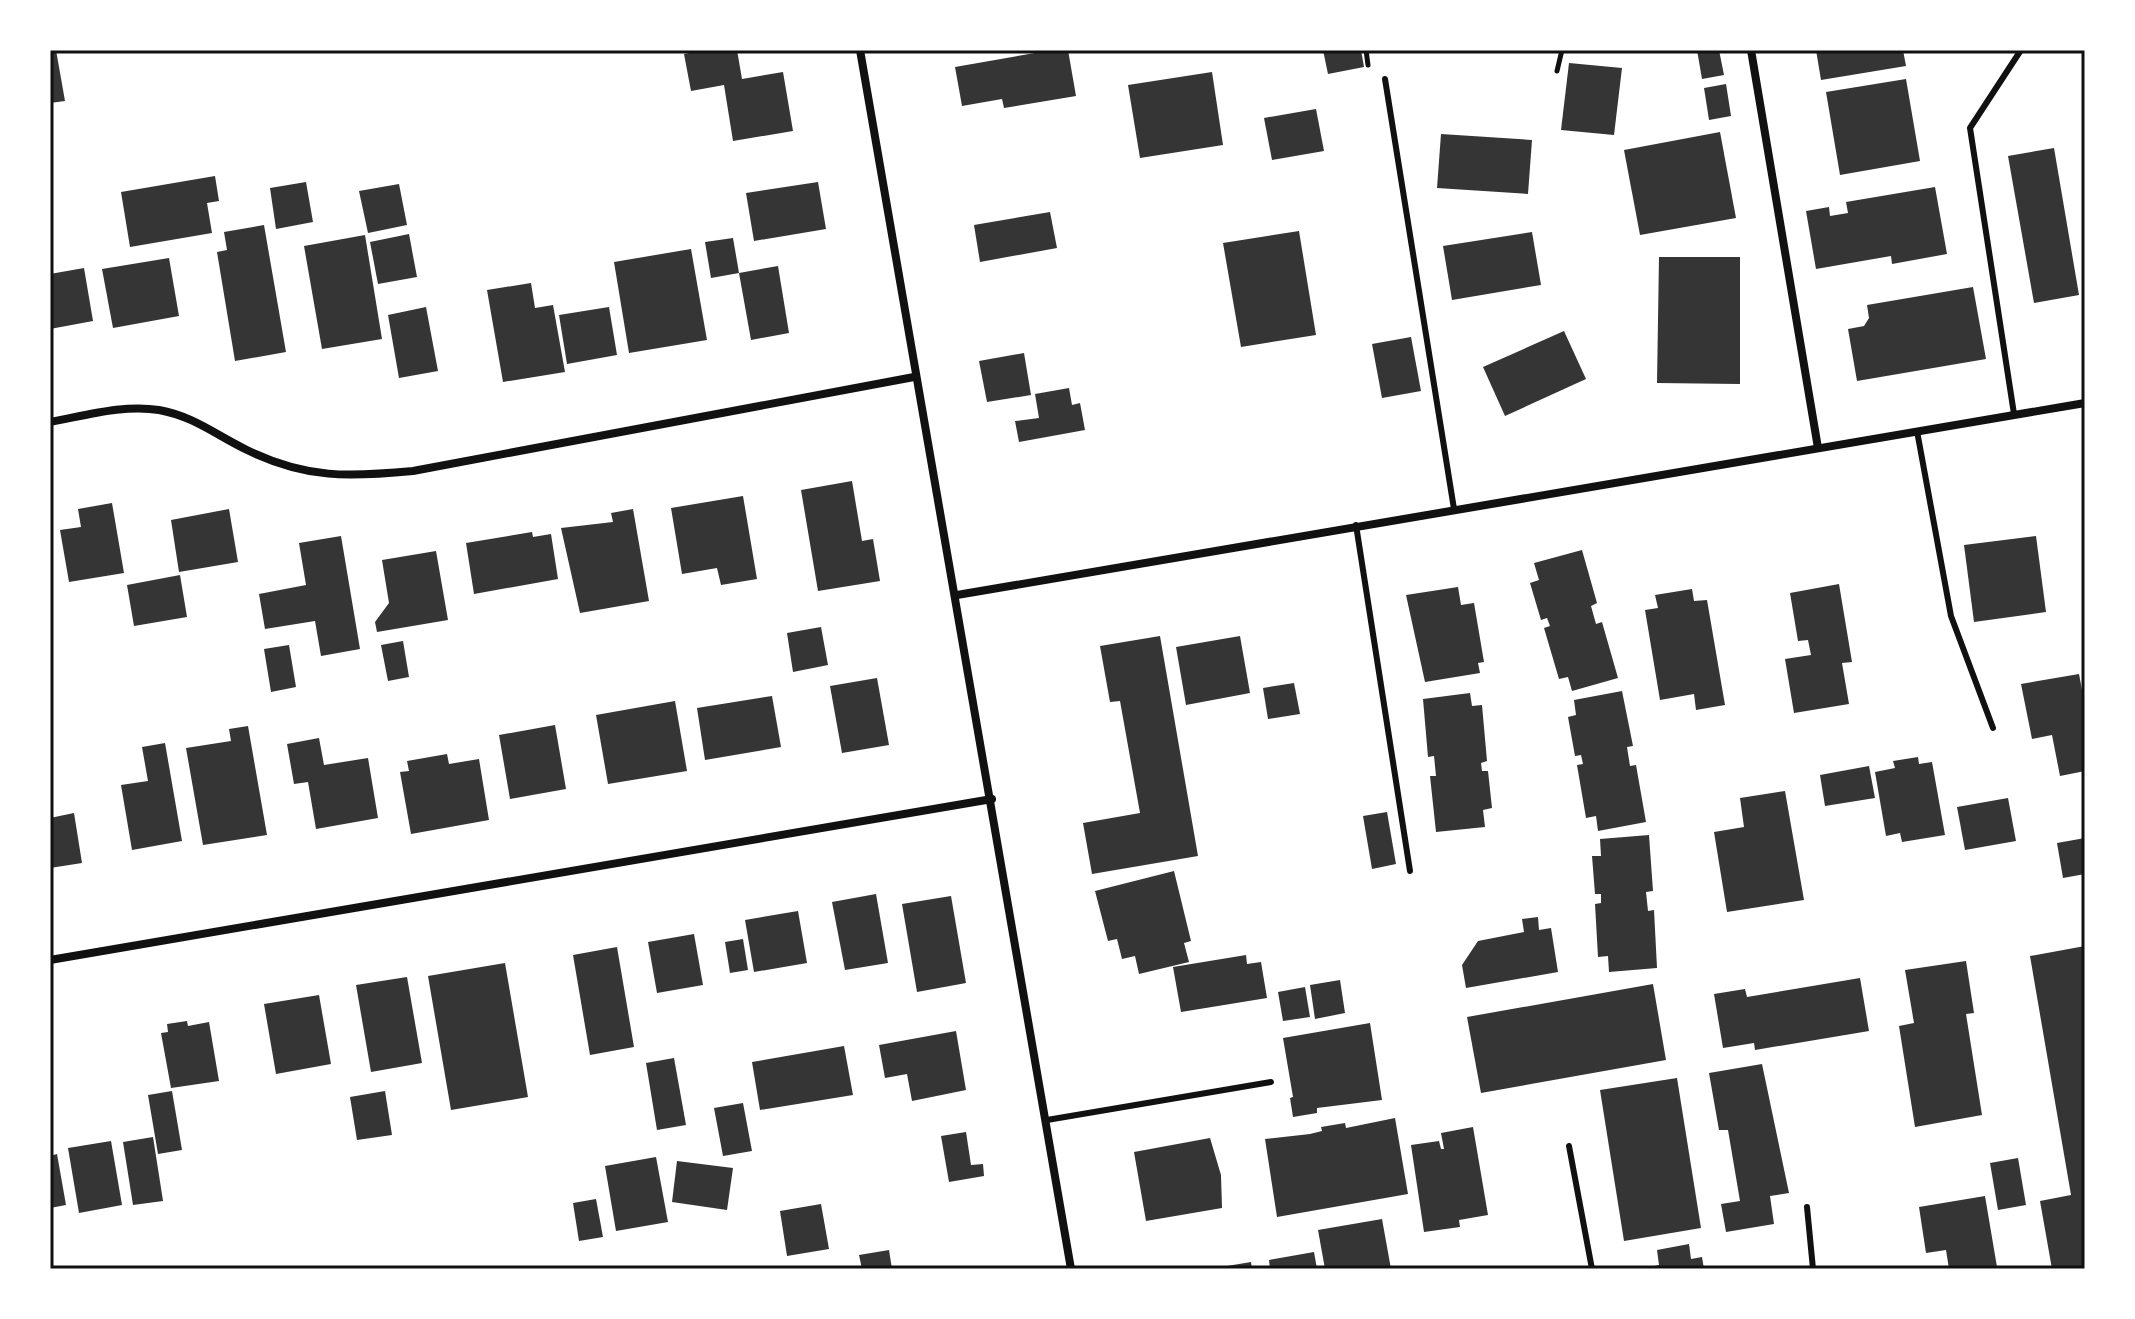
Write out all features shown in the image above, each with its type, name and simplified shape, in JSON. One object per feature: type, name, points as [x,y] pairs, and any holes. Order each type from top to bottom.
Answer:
[{"type":"street","points":[[860,50],[914,377],[957,595],[1071,1269]]},
{"type":"street","points":[[1751,50],[1818,448]]},
{"type":"street","points":[[50,422],[120,410],[155,409],[188,416],[273,462],[318,475],[346,477],[413,471],[914,377]]},
{"type":"street","points":[[957,595],[2085,403]]},
{"type":"street","points":[[50,960],[992,799]]},
{"type":"lane","points":[[2014,414],[1970,128],[2021,50]]},
{"type":"lane","points":[[1385,79],[1454,509]]},
{"type":"lane","points":[[1917,431],[1951,616],[1993,728]]},
{"type":"lane","points":[[1356,525],[1410,871]]},
{"type":"lane","points":[[1047,1120],[1271,1082]]},
{"type":"lane","points":[[1569,1146],[1592,1269]]},
{"type":"lane","points":[[1807,1207],[1813,1269]]},
{"type":"path","points":[[1557,71],[1562,50]]},
{"type":"building","points":[[50,50],[56,50],[65,101],[50,103]]},
{"type":"building","points":[[704,50],[737,50],[742,79],[783,72],[793,131],[733,141],[724,85],[691,91],[684,54]]},
{"type":"building","points":[[1068,50],[1076,96],[1004,108],[1002,99],[962,106],[955,67]]},
{"type":"building","points":[[1323,50],[1361,50],[1364,67],[1328,74]]},
{"type":"building","points":[[1697,50],[1719,50],[1724,75],[1702,79]]},
{"type":"building","points":[[1816,50],[1903,50],[1906,66],[1821,80]]},
{"type":"building","points":[[1569,63],[1622,68],[1614,135],[1561,130]]},
{"type":"building","points":[[1212,72],[1223,145],[1140,158],[1128,85]]},
{"type":"building","points":[[1906,79],[1920,161],[1840,175],[1826,92]]},
{"type":"building","points":[[1726,84],[1731,116],[1709,120],[1704,88]]},
{"type":"building","points":[[1316,109],[1324,151],[1272,160],[1264,118]]},
{"type":"building","points":[[1720,132],[1736,218],[1640,235],[1624,150]]},
{"type":"building","points":[[1441,134],[1532,140],[1528,194],[1437,188]]},
{"type":"building","points":[[2054,148],[2079,295],[2034,303],[2008,156]]},
{"type":"building","points":[[215,176],[219,201],[207,203],[212,233],[130,247],[121,192]]},
{"type":"building","points":[[306,182],[313,222],[276,229],[270,188]]},
{"type":"building","points":[[818,182],[826,229],[754,241],[746,193]]},
{"type":"building","points":[[399,184],[407,225],[368,233],[359,191]]},
{"type":"building","points":[[1935,187],[1947,254],[1892,264],[1891,256],[1816,269],[1806,211],[1829,207],[1830,216],[1848,213],[1846,202]]},
{"type":"building","points":[[1050,212],[1057,248],[980,262],[974,225]]},
{"type":"building","points":[[264,225],[286,352],[235,361],[217,252],[227,250],[224,232]]},
{"type":"building","points":[[1299,231],[1316,335],[1241,347],[1223,243]]},
{"type":"building","points":[[1532,232],[1541,285],[1452,300],[1443,246]]},
{"type":"building","points":[[409,234],[417,277],[378,284],[370,242]]},
{"type":"building","points":[[365,235],[382,339],[322,349],[304,246]]},
{"type":"building","points":[[733,238],[739,273],[711,278],[705,242]]},
{"type":"building","points":[[691,249],[707,340],[629,353],[614,262]]},
{"type":"building","points":[[1659,257],[1740,257],[1740,384],[1657,383]]},
{"type":"building","points":[[169,258],[179,316],[113,328],[102,269]]},
{"type":"building","points":[[778,266],[789,333],[751,340],[739,273]]},
{"type":"building","points":[[84,268],[93,321],[50,329],[50,274]]},
{"type":"building","points":[[531,283],[535,308],[553,305],[565,372],[503,382],[487,290]]},
{"type":"building","points":[[1973,287],[1986,359],[1857,381],[1848,329],[1864,326],[1869,318],[1867,305]]},
{"type":"building","points":[[426,307],[438,371],[399,378],[388,315]]},
{"type":"building","points":[[609,307],[617,355],[567,364],[559,315]]},
{"type":"building","points":[[1564,331],[1586,379],[1505,416],[1483,367]]},
{"type":"building","points":[[1411,337],[1421,391],[1382,398],[1372,344]]},
{"type":"building","points":[[1024,353],[1031,395],[987,402],[979,361]]},
{"type":"building","points":[[1069,388],[1072,405],[1080,403],[1085,430],[1019,442],[1015,421],[1039,418],[1035,394]]},
{"type":"building","points":[[852,481],[862,541],[873,539],[880,581],[818,591],[801,490]]},
{"type":"building","points":[[743,496],[757,579],[721,585],[717,568],[682,574],[671,508]]},
{"type":"building","points":[[112,503],[124,573],[69,582],[60,530],[81,527],[78,509]]},
{"type":"building","points":[[229,509],[238,562],[179,572],[171,520]]},
{"type":"building","points":[[633,509],[649,601],[580,613],[561,528],[613,522],[611,513]]},
{"type":"building","points":[[532,532],[533,537],[551,534],[558,579],[474,594],[466,543]]},
{"type":"building","points":[[341,536],[360,649],[321,656],[315,621],[265,629],[259,594],[306,585],[299,543]]},
{"type":"building","points":[[2036,536],[2046,612],[1974,622],[1964,545]]},
{"type":"building","points":[[1582,550],[1597,603],[1591,606],[1596,624],[1602,622],[1618,678],[1572,691],[1568,677],[1559,679],[1544,628],[1550,626],[1547,618],[1541,620],[1530,583],[1539,580],[1534,563]]},
{"type":"building","points":[[436,551],[448,620],[377,632],[375,622],[389,603],[382,560]]},
{"type":"building","points":[[180,575],[187,617],[134,626],[127,585]]},
{"type":"building","points":[[1839,584],[1852,662],[1842,663],[1849,704],[1794,713],[1785,659],[1811,655],[1808,640],[1798,641],[1790,593]]},
{"type":"building","points":[[1458,587],[1461,605],[1474,603],[1484,662],[1478,663],[1480,673],[1425,682],[1406,595]]},
{"type":"building","points":[[1692,589],[1694,601],[1707,600],[1725,705],[1696,710],[1694,694],[1660,700],[1645,610],[1658,608],[1655,595]]},
{"type":"building","points":[[821,627],[828,665],[793,672],[787,633]]},
{"type":"building","points":[[1160,636],[1198,856],[1092,874],[1083,823],[1140,813],[1120,701],[1110,702],[1100,646]]},
{"type":"building","points":[[1240,636],[1250,693],[1186,705],[1176,647]]},
{"type":"building","points":[[403,641],[409,677],[388,681],[381,645]]},
{"type":"building","points":[[289,645],[296,687],[271,692],[264,649]]},
{"type":"building","points":[[2079,674],[2085,706],[2085,771],[2060,776],[2052,735],[2032,739],[2021,684]]},
{"type":"building","points":[[877,678],[889,745],[842,753],[830,686]]},
{"type":"building","points":[[1294,683],[1300,714],[1268,719],[1263,688]]},
{"type":"building","points":[[1622,691],[1633,746],[1627,747],[1630,766],[1636,765],[1646,822],[1598,831],[1596,816],[1586,818],[1577,765],[1583,764],[1581,755],[1575,756],[1568,717],[1576,715],[1574,700]]},
{"type":"building","points":[[1470,693],[1472,706],[1482,705],[1487,761],[1481,763],[1482,771],[1488,771],[1492,808],[1483,810],[1485,827],[1436,832],[1430,776],[1436,776],[1434,756],[1428,757],[1423,699]]},
{"type":"building","points":[[772,696],[781,747],[705,760],[697,708]]},
{"type":"building","points":[[675,701],[687,771],[608,784],[596,715]]},
{"type":"building","points":[[555,725],[566,789],[510,799],[499,735]]},
{"type":"building","points":[[248,726],[267,835],[203,845],[186,748],[231,741],[229,729]]},
{"type":"building","points":[[319,738],[324,765],[368,758],[378,818],[316,829],[308,782],[294,784],[287,744]]},
{"type":"building","points":[[165,743],[182,841],[132,850],[121,785],[148,781],[142,747]]},
{"type":"building","points":[[447,754],[449,764],[479,759],[489,820],[411,834],[400,772],[409,771],[407,761]]},
{"type":"building","points":[[1918,757],[1919,764],[1932,762],[1945,835],[1902,842],[1900,833],[1886,836],[1875,772],[1895,768],[1893,761]]},
{"type":"building","points":[[1869,766],[1875,798],[1825,806],[1820,775]]},
{"type":"building","points":[[1785,791],[1804,900],[1727,912],[1714,832],[1744,827],[1740,798]]},
{"type":"building","points":[[2008,798],[2016,841],[1965,850],[1957,807]]},
{"type":"building","points":[[1387,812],[1396,864],[1372,869],[1363,816]]},
{"type":"building","points":[[74,813],[82,863],[50,868],[50,818]]},
{"type":"building","points":[[1649,835],[1653,891],[1646,892],[1648,911],[1654,910],[1657,968],[1609,972],[1608,956],[1598,957],[1595,904],[1601,903],[1601,894],[1595,894],[1592,856],[1601,856],[1600,839]]},
{"type":"building","points":[[2085,838],[2085,874],[2063,878],[2057,843]]},
{"type":"building","points":[[1174,871],[1191,941],[1184,943],[1189,962],[1139,974],[1135,956],[1122,959],[1117,939],[1108,941],[1095,891]]},
{"type":"building","points":[[876,894],[888,963],[845,970],[832,902]]},
{"type":"building","points":[[951,896],[966,983],[917,992],[902,904]]},
{"type":"building","points":[[798,911],[807,963],[754,972],[745,920]]},
{"type":"building","points":[[1538,917],[1539,930],[1551,928],[1558,972],[1466,988],[1462,965],[1478,941],[1524,932],[1522,919]]},
{"type":"building","points":[[694,934],[703,985],[657,993],[648,942]]},
{"type":"building","points":[[743,939],[748,970],[730,973],[725,942]]},
{"type":"building","points":[[2085,946],[2085,1269],[2052,1269],[2040,1201],[2071,1195],[2030,956]]},
{"type":"building","points":[[617,947],[634,1047],[590,1055],[573,955]]},
{"type":"building","points":[[1246,955],[1247,964],[1261,962],[1267,998],[1181,1012],[1173,967]]},
{"type":"building","points":[[1966,961],[1974,1013],[1966,1014],[1982,1115],[1915,1127],[1899,1026],[1914,1023],[1905,970]]},
{"type":"building","points":[[505,963],[528,1097],[451,1110],[428,976]]},
{"type":"building","points":[[407,977],[422,1063],[371,1072],[356,985]]},
{"type":"building","points":[[1860,978],[1869,1031],[1755,1050],[1754,1043],[1723,1048],[1714,994],[1745,989],[1747,997]]},
{"type":"building","points":[[1340,980],[1345,1013],[1315,1019],[1310,985]]},
{"type":"building","points":[[1653,984],[1666,1060],[1481,1093],[1467,1017]]},
{"type":"building","points":[[1305,987],[1310,1017],[1283,1021],[1278,992]]},
{"type":"building","points":[[319,995],[331,1064],[276,1074],[264,1004]]},
{"type":"building","points":[[187,1021],[188,1026],[209,1022],[219,1081],[171,1088],[161,1033],[168,1032],[167,1024]]},
{"type":"building","points":[[1370,1023],[1382,1100],[1317,1108],[1317,1113],[1293,1117],[1290,1098],[1293,1097],[1283,1038]]},
{"type":"building","points":[[956,1031],[966,1090],[912,1101],[907,1074],[885,1078],[879,1045]]},
{"type":"building","points":[[844,1046],[853,1095],[760,1110],[752,1062]]},
{"type":"building","points":[[674,1058],[686,1125],[657,1130],[646,1063]]},
{"type":"building","points":[[1762,1064],[1789,1193],[1770,1196],[1774,1224],[1726,1232],[1721,1204],[1740,1201],[1728,1130],[1719,1130],[1709,1073]]},
{"type":"building","points":[[1677,1078],[1701,1228],[1624,1241],[1600,1090]]},
{"type":"building","points":[[172,1091],[182,1150],[158,1154],[148,1095]]},
{"type":"building","points":[[385,1091],[392,1135],[357,1140],[350,1097]]},
{"type":"building","points":[[743,1103],[752,1151],[723,1156],[714,1108]]},
{"type":"building","points":[[1395,1118],[1408,1194],[1277,1217],[1265,1139],[1310,1134],[1322,1131],[1321,1127],[1345,1123],[1346,1128]]},
{"type":"building","points":[[1473,1127],[1488,1215],[1459,1220],[1460,1227],[1424,1232],[1411,1145],[1439,1141],[1441,1149],[1444,1149],[1441,1133]]},
{"type":"building","points":[[966,1132],[971,1165],[983,1164],[984,1176],[949,1182],[941,1136]]},
{"type":"building","points":[[153,1137],[163,1201],[133,1205],[123,1142]]},
{"type":"building","points":[[1210,1138],[1221,1175],[1222,1208],[1146,1221],[1134,1152]]},
{"type":"building","points":[[111,1141],[122,1205],[79,1213],[68,1148]]},
{"type":"building","points":[[57,1154],[66,1205],[50,1208],[50,1156]]},
{"type":"building","points":[[656,1157],[668,1222],[616,1231],[605,1166]]},
{"type":"building","points":[[2018,1158],[2026,1205],[1998,1210],[1990,1163]]},
{"type":"building","points":[[677,1161],[733,1168],[727,1210],[672,1202]]},
{"type":"building","points":[[1985,1196],[1997,1267],[1949,1269],[1946,1250],[1926,1253],[1919,1207]]},
{"type":"building","points":[[596,1199],[603,1237],[579,1241],[573,1203]]},
{"type":"building","points":[[821,1204],[829,1249],[787,1256],[780,1211]]},
{"type":"building","points":[[1382,1219],[1391,1269],[1325,1269],[1318,1230]]},
{"type":"building","points":[[1689,1244],[1691,1259],[1702,1257],[1704,1269],[1641,1269],[1659,1265],[1657,1250]]},
{"type":"building","points":[[889,1250],[892,1269],[862,1269],[859,1255]]},
{"type":"building","points":[[1314,1252],[1317,1269],[1270,1269],[1269,1260]]},
{"type":"building","points":[[1251,1262],[1252,1269],[1221,1269],[1221,1267]]}]
